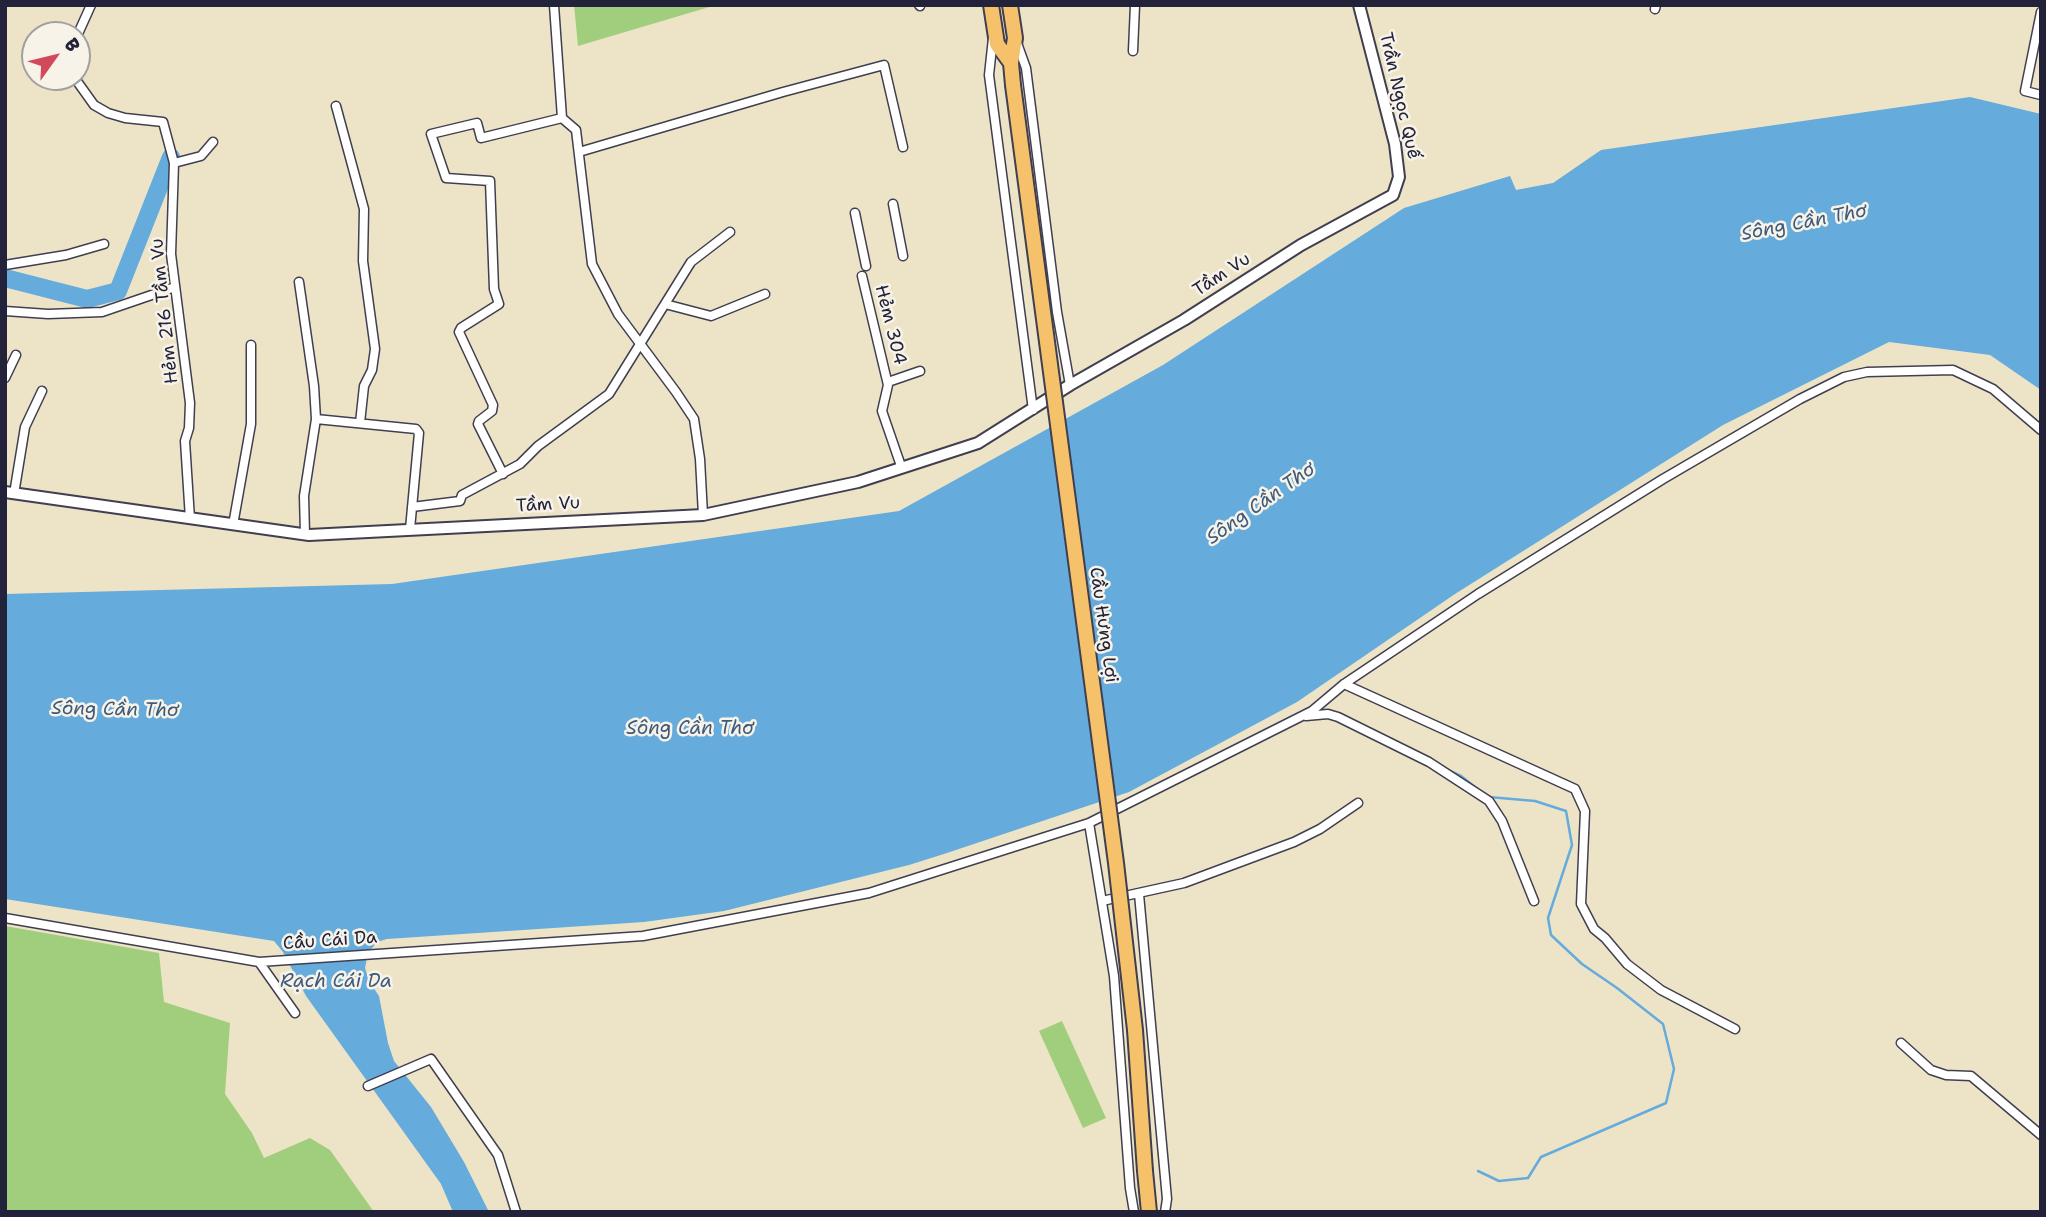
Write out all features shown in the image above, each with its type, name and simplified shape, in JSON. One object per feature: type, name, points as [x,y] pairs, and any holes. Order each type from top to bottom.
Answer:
[{"type":"highway","points":[[991,5],[997,44],[1011,64]]},
{"type":"highway","points":[[1010,5],[1015,38],[1011,64]]},
{"type":"highway","name":"Cầu Hưng Lợi","points":[[1011,64],[1116,863],[1135,1030],[1149,1212]]},
{"type":"street","points":[[84,21],[91,5]]},
{"type":"street","points":[[554,5],[562,118],[576,130],[592,264],[612,304],[694,419],[700,459],[703,515]]},
{"type":"street","points":[[1133,51],[1135,5]]},
{"type":"street","name":"Trần Ngọc Quế","points":[[1359,5],[1395,144],[1399,177],[1393,195]]},
{"type":"street","points":[[2041,12],[2025,91],[2041,95]]},
{"type":"street","points":[[994,28],[989,75],[1033,410]]},
{"type":"street","points":[[1015,38],[1026,68],[1057,312],[1070,385]]},
{"type":"street","points":[[579,152],[884,65],[903,147]]},
{"type":"street","name":"Hẻm 216 Tầm Vu","points":[[84,91],[94,105],[108,113],[125,118],[163,122],[174,163],[171,254],[190,403],[189,428],[185,441],[190,519]]},
{"type":"street","points":[[336,106],[364,209],[363,261],[375,349],[372,370],[364,386],[360,423]]},
{"type":"street","points":[[503,474],[478,424],[492,411],[493,405],[460,332],[461,328],[499,304],[494,289],[490,181],[446,178],[431,135],[477,123],[481,138],[562,118]]},
{"type":"street","points":[[174,163],[201,156],[213,142]]},
{"type":"street","name":"Tầm Vu","points":[[9,493],[305,534],[703,515],[858,482],[978,443],[1070,385],[1184,320],[1301,245],[1393,195]]},
{"type":"street","points":[[893,204],[903,256]]},
{"type":"street","points":[[855,213],[866,266]]},
{"type":"street","points":[[412,507],[460,501],[462,495],[520,464],[538,446],[609,394],[691,262],[730,232]]},
{"type":"street","points":[[5,265],[66,255],[104,244]]},
{"type":"street","name":"Hẻm 304","points":[[862,276],[888,382],[882,411],[901,467]]},
{"type":"street","points":[[299,282],[316,419],[304,496],[305,534]]},
{"type":"street","points":[[5,312],[102,312],[175,287]]},
{"type":"street","points":[[664,304],[711,316],[765,294]]},
{"type":"street","points":[[233,525],[251,424],[251,345]]},
{"type":"street","points":[[5,377],[16,355]]},
{"type":"street","name":"Cầu Cái Da","points":[[5,918],[259,962],[656,934],[869,894],[1089,823],[1312,711],[1340,687],[1478,594],[1663,479],[1800,399],[1844,377],[1867,372],[1953,370],[1993,389],[2041,430]]},
{"type":"street","name":"Hẻm 304","points":[[888,382],[920,371]]},
{"type":"street","points":[[9,493],[24,427],[42,391]]},
{"type":"street","points":[[316,419],[416,429],[419,433],[411,529]]},
{"type":"street","points":[[1340,687],[1574,789],[1584,804],[1585,811],[1581,904],[1594,929],[1627,964],[1661,990],[1735,1029]]},
{"type":"street","points":[[1299,717],[1328,714],[1338,717],[1430,762],[1489,801],[1502,821],[1534,901]]},
{"type":"street","points":[[1102,901],[1184,883],[1294,842],[1320,829],[1358,803]]},
{"type":"street","points":[[1089,823],[1114,976],[1134,1212]]},
{"type":"street","points":[[1139,894],[1167,1199],[1164,1212]]},
{"type":"street","points":[[259,962],[295,1013]]},
{"type":"street","points":[[1901,1043],[1931,1070],[1971,1076],[2041,1135]]},
{"type":"street","points":[[368,1086],[431,1059],[495,1150],[502,1163],[516,1212]]},
{"type":"green space","points":[[574,5],[716,5],[578,46]]},
{"type":"green space","points":[[5,926],[159,953],[164,1002],[230,1023],[225,1094],[252,1133],[264,1158],[310,1138],[330,1150],[374,1212],[5,1212]]},
{"type":"green space","points":[[1062,1021],[1106,1118],[1083,1128],[1039,1031]]},
{"type":"water","name":"Sông Cần Thơ","points":[[1970,97],[2041,114],[2041,390],[1990,355],[1889,342],[1723,425],[1455,594],[1297,702],[1129,792],[947,853],[724,911],[644,922],[387,939],[377,942],[368,953],[365,968],[369,981],[379,996],[394,1061],[431,1107],[464,1162],[489,1212],[453,1212],[441,1184],[306,996],[283,952],[274,941],[5,899],[5,594],[392,584],[899,511],[1163,365],[1404,208],[1510,176],[1516,190],[1553,183],[1601,150]]},
{"type":"waterway","points":[[5,278],[87,299],[118,291],[171,157]]},
{"type":"waterway","points":[[1448,770],[1461,776],[1480,791]]},
{"type":"waterway","points":[[1478,1171],[1499,1181],[1528,1178],[1541,1157],[1666,1103],[1674,1069],[1663,1024],[1582,964],[1551,935],[1548,918],[1572,845],[1566,811],[1535,801],[1489,797]]},
{"type":"water label","name":"Rạch Cái Da","points":[[336,982]]}]
